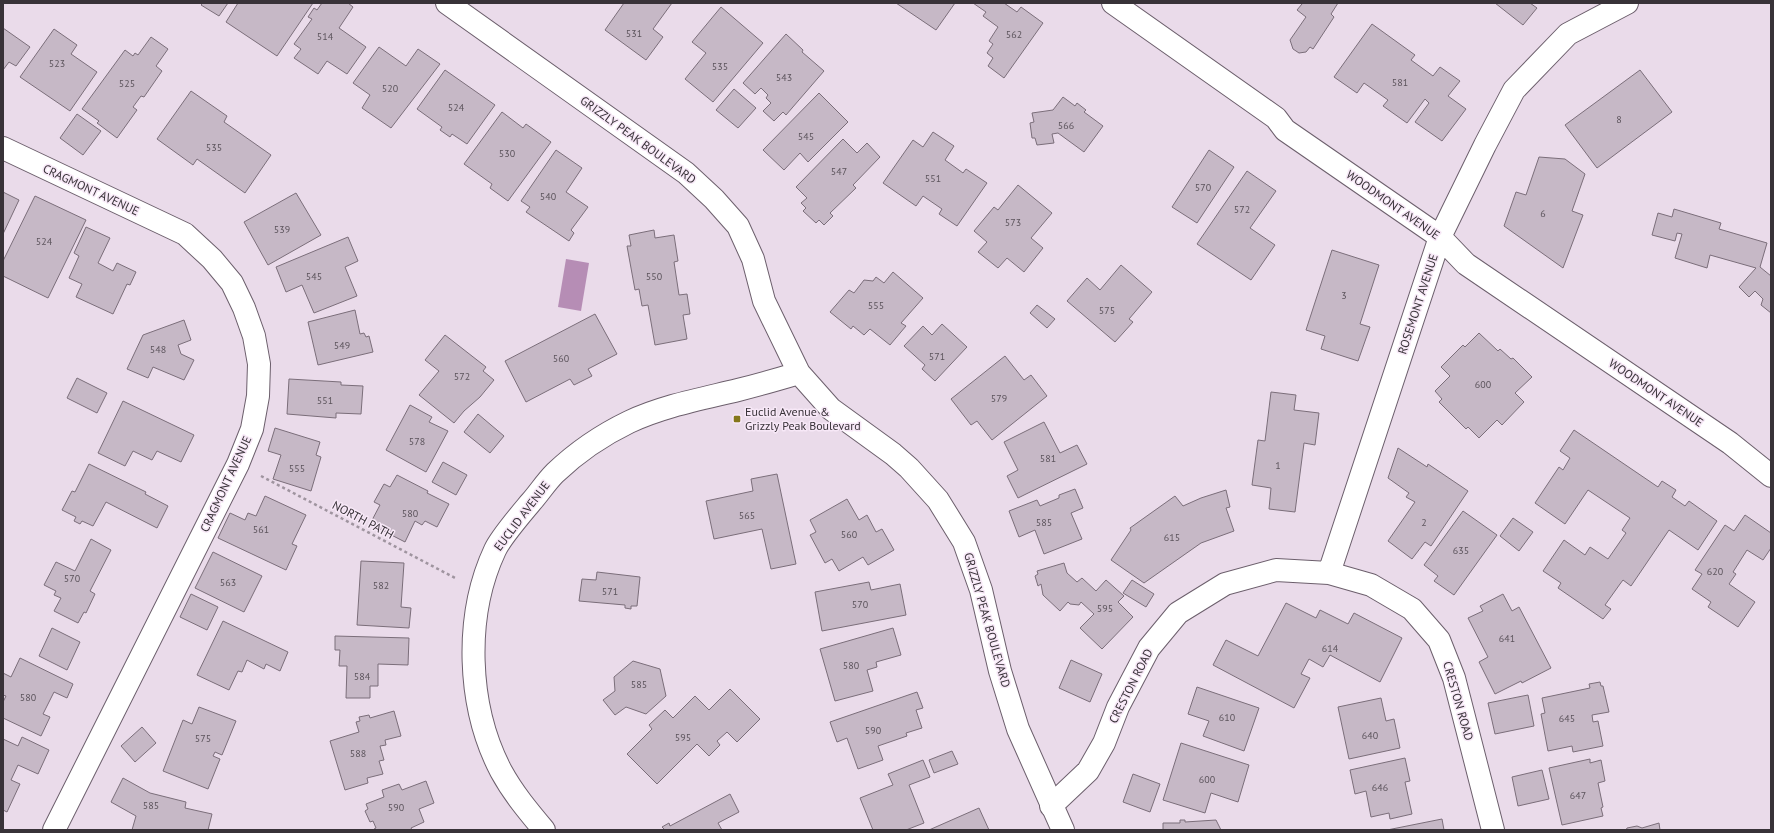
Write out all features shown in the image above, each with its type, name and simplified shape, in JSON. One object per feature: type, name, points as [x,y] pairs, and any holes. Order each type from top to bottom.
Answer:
[{"type":"street","name":"GRIZZLY PEAK BOULEVARD","points":[[447,3],[686,172],[714,199],[738,226],[753,259],[764,300],[799,373],[831,409],[893,454],[909,468],[938,500],[964,542],[981,590],[1000,670],[1018,729],[1063,830]]},
{"type":"street","name":"WOODMONT AVENUE","points":[[1113,3],[1276,118],[1285,130],[1440,237],[1466,264],[1730,443],[1771,476]]},
{"type":"street","name":"ROSEMONT AVENUE","points":[[1329,573],[1440,237],[1514,90],[1568,34],[1627,3]]},
{"type":"street","name":"CRAGMONT AVENUE","points":[[3,148],[185,234],[212,259],[232,283],[244,308],[254,336],[259,364],[258,396],[252,429],[238,464],[54,830]]},
{"type":"street","name":"EUCLID AVENUE","points":[[544,830],[518,800],[500,770],[480,713],[475,684],[473,636],[481,591],[495,549],[554,474],[592,443],[629,422],[686,401],[738,390],[799,373]]},
{"type":"street","name":"CRESTON ROAD","points":[[1051,806],[1088,771],[1104,743],[1118,707],[1149,648],[1178,613],[1225,584],[1276,570],[1329,573],[1371,585],[1412,609],[1439,640],[1454,678],[1493,830]]},
{"type":"path","name":"NORTH PATH","points":[[238,464],[437,570],[481,591]]},
{"type":"shaded area","points":[[566,259],[589,263],[581,311],[558,307]]},
{"type":"building","points":[[203,3],[228,3],[219,16],[201,5]]},
{"type":"building","points":[[238,3],[313,3],[277,56],[226,22]]},
{"type":"building","points":[[322,3],[348,3],[353,7],[339,28],[366,47],[347,74],[327,61],[318,74],[294,58],[301,49],[294,44],[312,19],[308,17],[314,8],[317,10]]},
{"type":"building","points":[[624,3],[672,3],[653,29],[663,37],[646,60],[605,30]]},
{"type":"building","points":[[896,3],[955,3],[936,30]]},
{"type":"building","points":[[973,3],[1004,3],[1017,12],[1021,7],[1043,23],[1004,78],[988,66],[993,58],[987,53],[993,44],[989,41],[998,27],[983,16],[986,12]]},
{"type":"building","points":[[1300,3],[1338,3],[1331,14],[1334,17],[1313,49],[1310,47],[1306,52],[1299,53],[1293,49],[1290,40],[1306,17],[1297,10],[1302,4]]},
{"type":"building","points":[[1495,3],[1530,3],[1537,8],[1523,25]]},
{"type":"building","points":[[721,7],[763,43],[713,102],[685,79],[706,53],[692,42]]},
{"type":"building","points":[[1372,24],[1415,55],[1411,60],[1433,76],[1440,67],[1460,81],[1448,96],[1466,109],[1442,141],[1415,122],[1429,103],[1425,99],[1407,123],[1383,106],[1388,100],[1364,83],[1357,93],[1334,77]]},
{"type":"building","points":[[3,28],[30,47],[16,66],[9,62],[3,70]]},
{"type":"building","points":[[54,29],[77,45],[71,54],[97,72],[70,111],[20,77]]},
{"type":"building","points":[[786,34],[803,50],[802,52],[824,71],[786,115],[783,112],[774,121],[763,111],[771,103],[766,98],[768,95],[761,88],[755,94],[743,83]]},
{"type":"building","points":[[151,37],[168,49],[156,66],[162,71],[144,97],[141,96],[133,107],[137,110],[117,138],[97,123],[99,121],[82,109],[125,50],[133,56],[135,53],[138,55]]},
{"type":"building","points":[[379,47],[406,66],[418,49],[440,64],[391,128],[362,108],[370,95],[353,83]]},
{"type":"building","points":[[445,70],[495,105],[467,144],[452,134],[450,137],[440,130],[442,127],[417,109]]},
{"type":"building","points":[[1640,70],[1672,112],[1597,168],[1565,125]]},
{"type":"building","points":[[734,89],[756,108],[738,128],[716,110]]},
{"type":"building","points":[[191,91],[227,116],[224,122],[271,155],[245,193],[197,159],[193,165],[157,139]]},
{"type":"building","points":[[819,93],[848,122],[808,162],[800,153],[784,170],[763,150]]},
{"type":"building","points":[[1063,97],[1075,106],[1077,103],[1086,110],[1084,112],[1103,126],[1084,152],[1058,133],[1052,134],[1054,143],[1037,145],[1035,138],[1032,138],[1030,123],[1034,122],[1032,113],[1053,110]]},
{"type":"building","points":[[502,112],[523,128],[526,124],[551,142],[508,201],[490,188],[492,184],[464,164]]},
{"type":"building","points":[[77,114],[101,131],[83,155],[60,138]]},
{"type":"building","points":[[933,132],[954,146],[945,160],[963,173],[966,169],[987,183],[957,226],[939,214],[942,209],[923,196],[916,206],[883,183],[913,140],[923,147]]},
{"type":"building","points":[[843,139],[857,153],[867,143],[880,157],[853,185],[856,188],[830,213],[833,216],[824,225],[819,220],[816,223],[803,211],[806,208],[801,203],[807,198],[796,187]]},
{"type":"building","points":[[556,150],[582,168],[566,192],[588,207],[571,230],[574,233],[569,241],[526,212],[530,207],[521,201]]},
{"type":"building","points":[[1209,150],[1234,167],[1197,223],[1172,207]]},
{"type":"building","points":[[1539,157],[1565,159],[1585,174],[1572,211],[1583,215],[1563,268],[1504,226],[1516,192],[1526,195]]},
{"type":"building","points":[[1247,171],[1276,191],[1250,228],[1275,245],[1251,280],[1197,244]]},
{"type":"building","points":[[1018,185],[1052,213],[1031,238],[1043,248],[1024,272],[1007,258],[998,268],[978,252],[987,242],[974,231],[994,207],[998,210]]},
{"type":"building","points":[[3,192],[19,200],[3,234]]},
{"type":"building","points":[[296,193],[321,235],[268,265],[244,222]]},
{"type":"building","points":[[35,196],[86,220],[48,298],[3,276],[3,261]]},
{"type":"building","points":[[1674,209],[1721,223],[1719,229],[1767,243],[1760,267],[1771,276],[1771,313],[1761,305],[1763,299],[1755,291],[1749,297],[1739,287],[1756,268],[1710,255],[1707,268],[1675,258],[1682,234],[1677,233],[1675,241],[1652,235],[1658,213],[1672,217]]},
{"type":"building","points":[[86,227],[110,238],[98,263],[113,271],[117,263],[136,272],[130,285],[127,284],[113,314],[76,297],[82,284],[69,278],[79,256],[74,253]]},
{"type":"building","points":[[654,230],[655,238],[674,235],[678,261],[674,262],[679,295],[687,294],[690,314],[683,315],[687,339],[655,345],[648,305],[642,306],[639,289],[635,290],[627,246],[631,246],[629,235]]},
{"type":"building","points":[[348,237],[358,261],[345,267],[357,296],[314,313],[302,285],[286,292],[276,267]]},
{"type":"building","points":[[1332,250],[1379,265],[1360,324],[1370,327],[1358,361],[1321,349],[1325,336],[1306,330]]},
{"type":"building","points":[[1121,265],[1152,292],[1129,319],[1133,322],[1115,342],[1067,301],[1087,278],[1100,290]]},
{"type":"building","points":[[893,272],[923,298],[901,323],[906,326],[890,345],[870,329],[864,335],[853,326],[851,329],[830,312],[849,290],[854,293],[864,280],[873,281],[876,277],[884,283]]},
{"type":"building","points":[[1037,305],[1055,319],[1047,328],[1030,313]]},
{"type":"building","points":[[355,310],[360,334],[364,333],[366,337],[369,336],[373,352],[318,365],[308,322]]},
{"type":"building","points":[[595,314],[617,354],[588,369],[592,376],[574,385],[570,379],[526,402],[505,361]]},
{"type":"building","points":[[184,320],[191,340],[178,345],[181,354],[194,360],[184,380],[153,367],[148,378],[127,369],[143,335]]},
{"type":"building","points":[[942,324],[967,347],[935,381],[922,369],[925,365],[904,346],[923,326],[932,335]]},
{"type":"building","points":[[1479,333],[1498,351],[1500,349],[1511,359],[1513,358],[1532,377],[1515,393],[1524,402],[1502,425],[1497,420],[1479,438],[1468,427],[1466,429],[1439,402],[1442,399],[1435,391],[1450,376],[1441,367],[1463,345],[1465,347]]},
{"type":"building","points":[[445,335],[486,367],[483,371],[494,380],[480,397],[464,411],[454,423],[419,395],[439,371],[425,360]]},
{"type":"building","points":[[1005,356],[1024,380],[1031,375],[1047,396],[992,440],[977,421],[971,425],[951,399]]},
{"type":"building","points":[[77,378],[107,393],[97,413],[67,398]]},
{"type":"building","points":[[289,379],[341,382],[341,385],[363,386],[361,414],[336,413],[336,418],[287,414]]},
{"type":"building","points":[[1271,392],[1296,395],[1294,410],[1319,413],[1315,445],[1304,443],[1295,512],[1269,509],[1271,488],[1252,485],[1258,440],[1265,441]]},
{"type":"building","points":[[123,401],[194,435],[181,462],[157,451],[152,460],[133,451],[125,466],[98,453]]},
{"type":"building","points":[[410,405],[432,417],[429,422],[448,431],[426,472],[386,450]]},
{"type":"building","points":[[478,414],[504,436],[490,453],[464,432]]},
{"type":"building","points":[[1044,422],[1060,453],[1077,445],[1087,464],[1018,498],[1007,476],[1018,470],[1004,442]]},
{"type":"building","points":[[275,428],[320,442],[316,455],[321,457],[311,491],[273,479],[281,455],[268,451]]},
{"type":"building","points":[[1574,430],[1658,487],[1662,481],[1676,490],[1672,497],[1685,506],[1689,501],[1717,521],[1698,550],[1669,530],[1631,586],[1623,580],[1620,584],[1605,605],[1611,609],[1603,619],[1558,588],[1561,583],[1543,571],[1564,540],[1585,555],[1590,547],[1608,559],[1626,533],[1622,530],[1630,518],[1588,490],[1565,524],[1535,503],[1559,467],[1563,470],[1570,458],[1560,451]]},
{"type":"building","points":[[1398,448],[1427,467],[1428,464],[1468,491],[1431,546],[1425,542],[1412,559],[1388,541],[1415,502],[1406,497],[1409,493],[1388,478]]},
{"type":"building","points":[[443,462],[467,475],[456,495],[432,482]]},
{"type":"building","points":[[89,464],[146,492],[145,494],[168,506],[157,528],[106,502],[93,526],[82,521],[80,524],[74,521],[76,517],[62,510],[72,491],[75,492]]},
{"type":"building","points":[[777,474],[796,564],[771,569],[762,529],[714,539],[706,501],[753,491],[751,479]]},
{"type":"building","points":[[397,475],[449,504],[437,527],[425,521],[422,525],[415,521],[405,542],[370,524],[380,505],[374,502],[384,484],[390,487]]},
{"type":"building","points":[[1075,489],[1083,508],[1071,513],[1082,539],[1044,554],[1035,530],[1019,537],[1009,511],[1037,500],[1040,506],[1059,498],[1059,495]]},
{"type":"building","points":[[1226,490],[1230,507],[1226,508],[1234,531],[1201,543],[1144,583],[1111,560],[1131,530],[1130,528],[1175,496],[1183,506],[1201,498]]},
{"type":"building","points":[[265,496],[306,515],[292,544],[297,546],[286,570],[218,538],[230,513],[245,520],[248,513],[256,516]]},
{"type":"building","points":[[847,499],[859,520],[867,515],[876,532],[882,529],[894,550],[868,565],[863,557],[839,571],[832,559],[825,563],[810,535],[816,532],[810,520]]},
{"type":"building","points":[[1463,511],[1497,535],[1454,595],[1434,581],[1438,576],[1424,565]]},
{"type":"building","points":[[1745,515],[1771,533],[1771,548],[1763,560],[1747,550],[1733,572],[1736,574],[1729,584],[1755,602],[1738,627],[1708,607],[1711,602],[1692,589],[1702,574],[1695,570],[1725,525],[1734,531]]},
{"type":"building","points":[[1513,518],[1533,532],[1519,551],[1500,536]]},
{"type":"building","points":[[91,539],[111,550],[90,591],[95,594],[86,613],[84,612],[78,623],[54,611],[61,598],[54,595],[56,591],[44,585],[56,562],[75,571]]},
{"type":"building","points":[[213,552],[262,576],[244,612],[195,588]]},
{"type":"building","points":[[361,561],[404,563],[401,607],[411,608],[409,628],[357,625]]},
{"type":"building","points":[[1064,563],[1067,573],[1077,582],[1082,578],[1096,591],[1106,580],[1124,596],[1118,602],[1133,617],[1102,649],[1080,628],[1094,614],[1081,602],[1079,605],[1070,604],[1068,602],[1060,611],[1043,595],[1041,584],[1038,586],[1035,576],[1038,574],[1037,571]]},
{"type":"building","points":[[597,572],[640,577],[637,606],[631,606],[631,609],[625,608],[625,605],[579,601],[582,579],[596,580]]},
{"type":"building","points":[[1132,580],[1154,594],[1146,607],[1123,593]]},
{"type":"building","points":[[869,582],[871,590],[900,584],[906,615],[822,631],[815,592]]},
{"type":"building","points":[[191,594],[218,607],[207,630],[180,617]]},
{"type":"building","points":[[1503,594],[1512,611],[1519,607],[1551,668],[1522,683],[1521,681],[1495,694],[1479,662],[1488,657],[1468,618],[1483,611],[1480,606]]},
{"type":"building","points":[[1286,603],[1316,618],[1320,610],[1348,624],[1354,613],[1402,638],[1380,682],[1330,655],[1323,667],[1309,659],[1301,674],[1310,678],[1294,708],[1213,665],[1226,640],[1258,656]]},
{"type":"building","points":[[223,621],[288,652],[280,671],[266,664],[264,669],[247,660],[242,672],[238,671],[229,690],[197,675]]},
{"type":"building","points":[[52,628],[80,642],[67,670],[39,656]]},
{"type":"building","points":[[893,628],[901,655],[876,662],[877,667],[867,670],[873,691],[835,701],[820,649]]},
{"type":"building","points":[[335,636],[409,638],[408,665],[378,664],[378,686],[370,686],[370,698],[346,698],[347,666],[339,666],[340,650],[335,650]]},
{"type":"building","points":[[20,658],[73,684],[67,698],[54,692],[43,714],[50,717],[41,736],[3,718],[3,702],[6,696],[3,695],[3,673],[11,677]]},
{"type":"building","points":[[1071,660],[1102,674],[1090,702],[1059,688]]},
{"type":"building","points":[[633,661],[660,669],[666,696],[646,714],[626,707],[615,715],[603,700],[615,691],[614,677]]},
{"type":"building","points":[[1600,682],[1601,686],[1603,686],[1609,712],[1592,715],[1593,722],[1598,721],[1603,746],[1573,752],[1572,746],[1548,751],[1541,714],[1545,713],[1542,698],[1590,688],[1589,684]]},
{"type":"building","points":[[1197,687],[1259,708],[1244,751],[1203,736],[1209,721],[1188,714]]},
{"type":"building","points":[[730,689],[760,719],[737,742],[727,732],[717,741],[720,745],[709,756],[697,744],[657,784],[627,754],[652,729],[649,725],[665,710],[673,718],[695,696],[709,710]]},
{"type":"building","points":[[917,692],[923,708],[916,710],[922,728],[906,733],[907,736],[878,746],[883,760],[858,769],[847,738],[837,742],[830,722]]},
{"type":"building","points":[[1528,695],[1534,726],[1495,734],[1488,703]]},
{"type":"building","points":[[1381,698],[1386,721],[1394,719],[1400,748],[1349,759],[1338,707]]},
{"type":"building","points":[[199,707],[236,721],[222,755],[215,752],[213,756],[220,759],[208,789],[163,771],[183,720],[192,724]]},
{"type":"building","points":[[394,711],[401,736],[385,740],[386,745],[380,746],[384,760],[379,761],[383,774],[367,778],[368,783],[345,790],[330,741],[359,732],[356,722],[360,721],[359,717],[369,715],[370,718]]},
{"type":"building","points":[[142,727],[156,743],[135,762],[121,746]]},
{"type":"building","points":[[22,737],[49,750],[38,774],[18,765],[11,780],[20,784],[7,812],[3,810],[3,739],[18,746]]},
{"type":"building","points":[[1181,743],[1249,765],[1238,802],[1211,793],[1205,813],[1163,800]]},
{"type":"building","points":[[952,751],[958,764],[934,773],[929,760]]},
{"type":"building","points":[[1405,758],[1410,781],[1405,782],[1412,814],[1390,819],[1389,813],[1371,817],[1366,791],[1355,794],[1350,770]]},
{"type":"building","points":[[1590,759],[1590,763],[1601,760],[1605,781],[1598,783],[1603,807],[1601,808],[1603,816],[1562,825],[1549,768]]},
{"type":"building","points":[[923,760],[930,777],[909,785],[924,823],[906,830],[873,830],[860,798],[893,785],[888,774]]},
{"type":"building","points":[[1542,770],[1549,799],[1518,806],[1512,777]]},
{"type":"building","points":[[1133,774],[1160,784],[1150,812],[1123,802]]},
{"type":"building","points":[[123,778],[150,793],[186,802],[185,808],[212,814],[208,830],[132,830],[136,816],[111,802]]},
{"type":"building","points":[[426,781],[434,803],[419,809],[424,822],[411,828],[412,830],[374,830],[376,828],[373,821],[370,822],[365,811],[368,809],[366,804],[384,797],[382,790],[399,784],[402,790]]},
{"type":"building","points":[[730,794],[739,812],[718,823],[722,830],[662,830],[664,829],[662,827],[669,823],[670,826]]},
{"type":"building","points":[[979,808],[989,830],[929,830]]},
{"type":"building","points":[[1442,819],[1444,830],[1387,830]]},
{"type":"building","points":[[1180,820],[1185,820],[1185,822],[1216,820],[1221,830],[1163,830],[1163,823],[1180,823]]},
{"type":"building","points":[[1659,823],[1660,830],[1626,830],[1627,828],[1637,826],[1642,828]]},
{"type":"place","name":"Euclid Avenue & Grizzly Peak Boulevard","points":[[737,419]]}]
